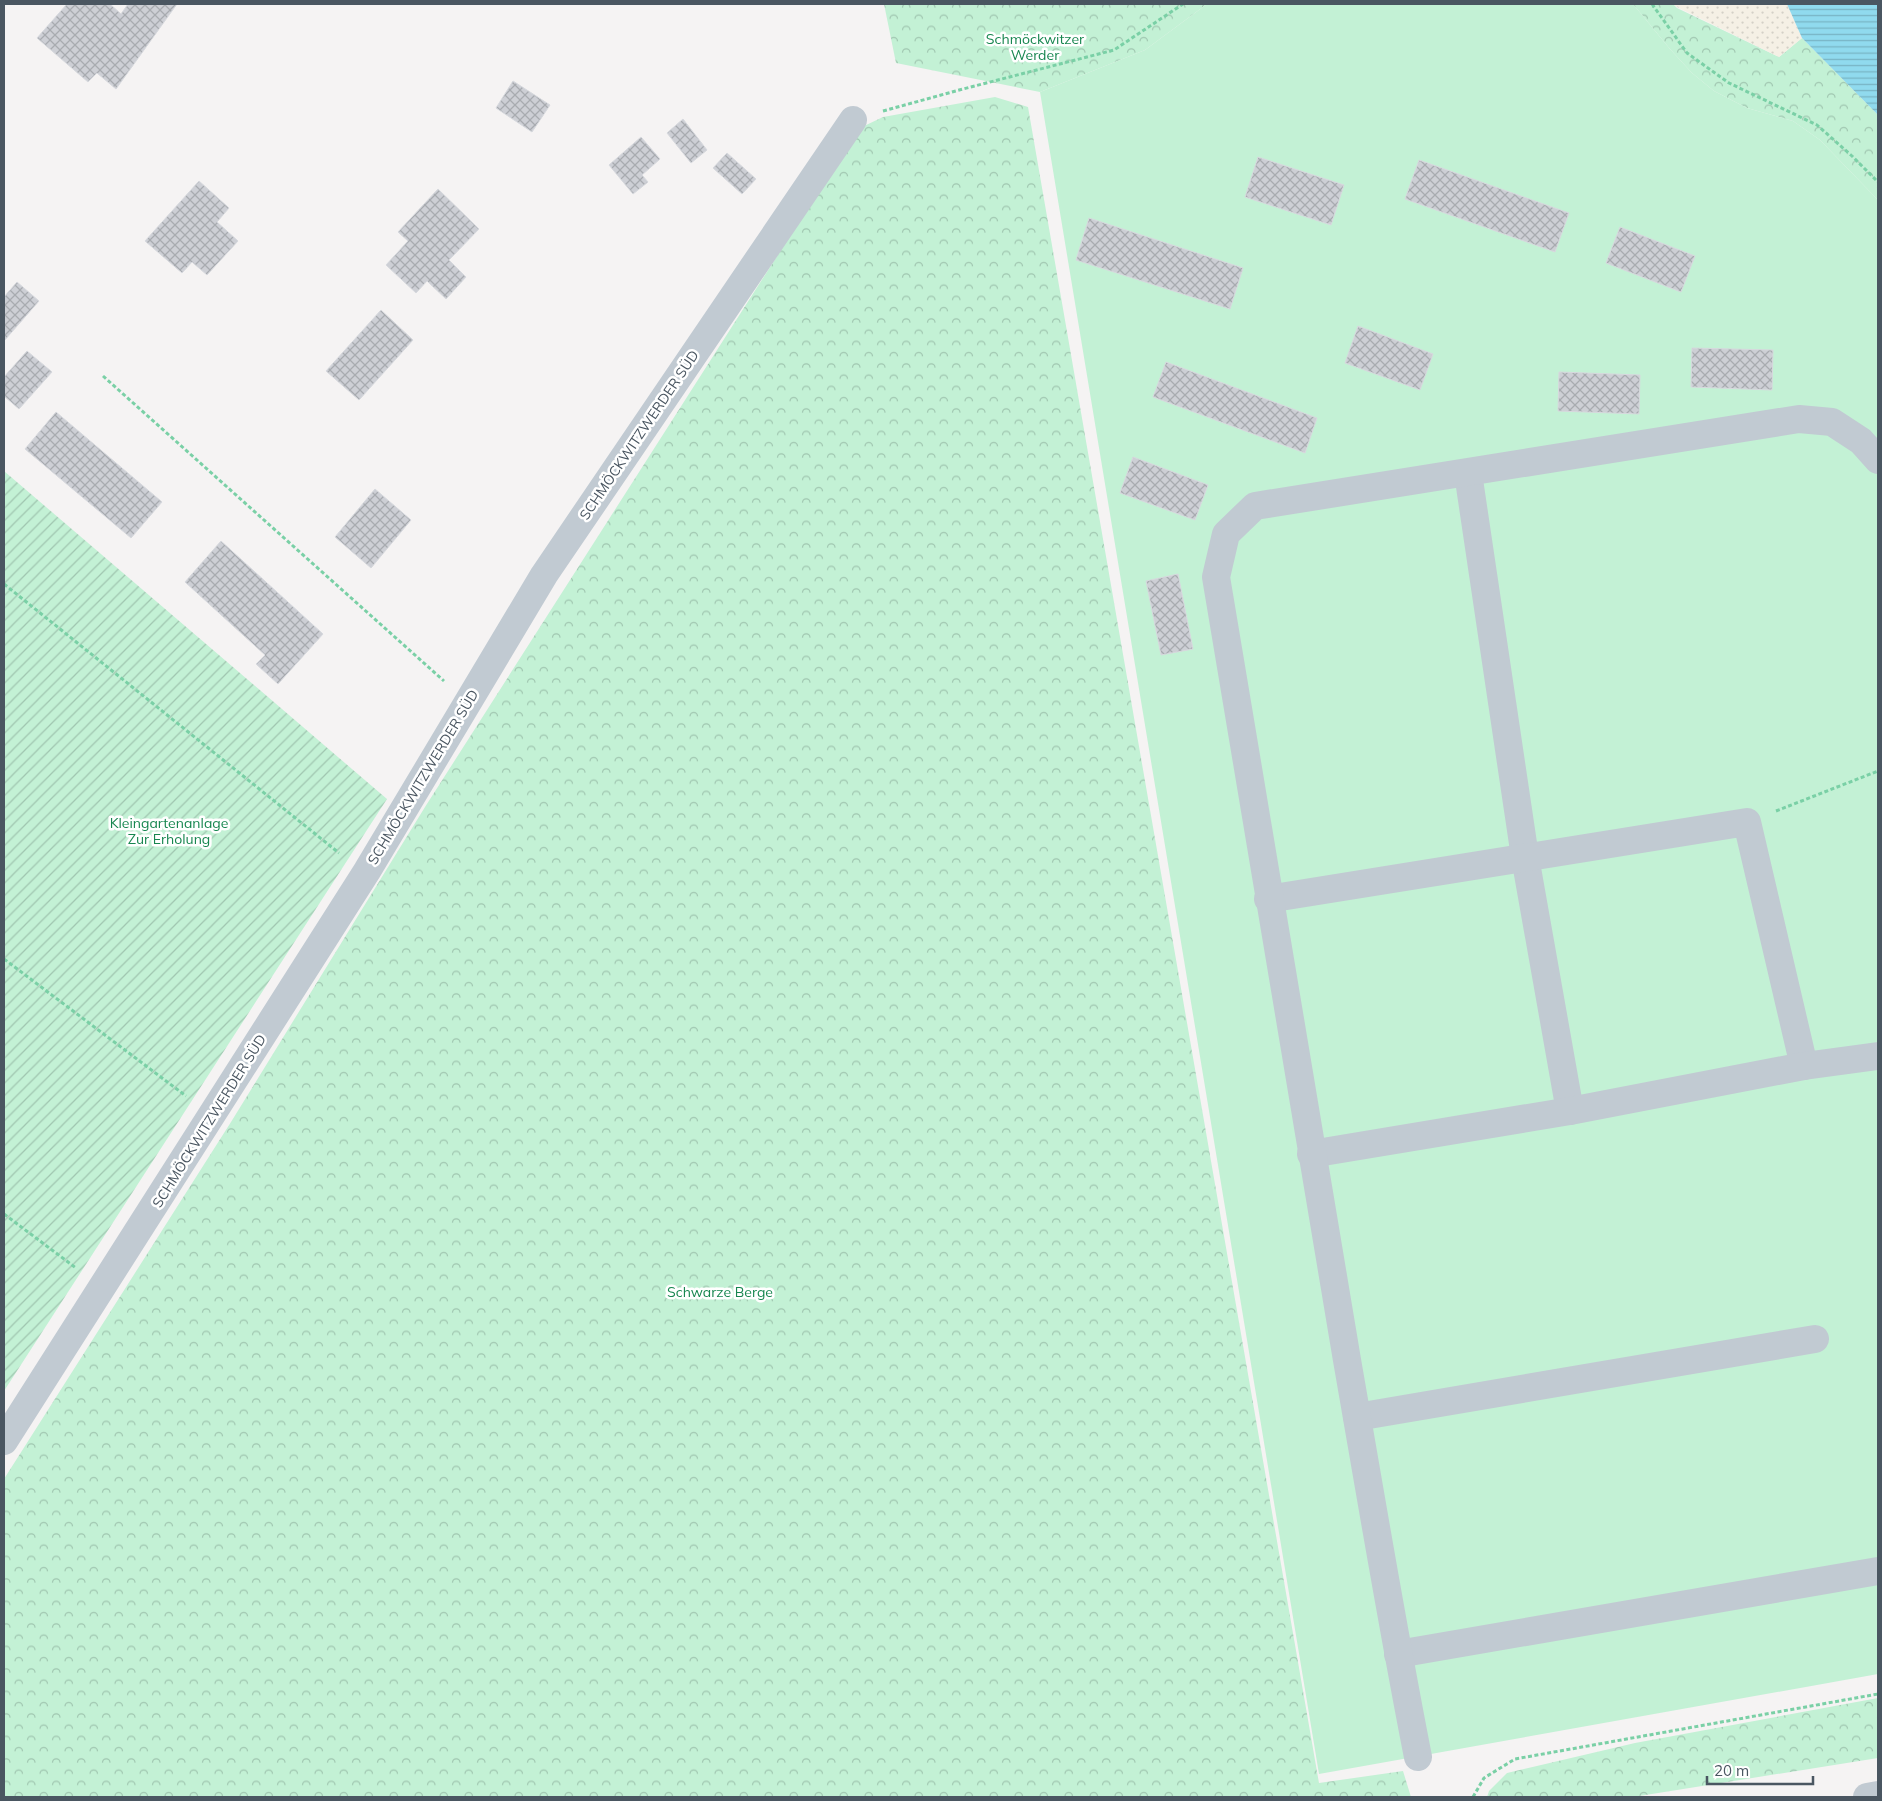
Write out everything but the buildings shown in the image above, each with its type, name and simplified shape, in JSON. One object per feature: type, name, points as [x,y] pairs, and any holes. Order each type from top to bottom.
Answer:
[{"type":"street","name":"SCHMÖCKWITZWERDER SÜD","points":[[4,1441],[367,871],[544,575],[853,120]]},
{"type":"street","points":[[1418,1756],[1398,1654],[1311,1154],[1216,577],[1226,534],[1255,506],[1800,419],[1832,422],[1861,441],[1878,460]]},
{"type":"street","points":[[1468,473],[1525,857],[1570,1111]]},
{"type":"street","points":[[1268,899],[1747,822],[1804,1066]]},
{"type":"street","points":[[1311,1154],[1570,1111],[1804,1066],[1878,1056]]},
{"type":"street","points":[[1357,1417],[1815,1339]]},
{"type":"street","points":[[1398,1654],[1878,1571]]},
{"type":"street","points":[[1866,1797],[1878,1795]]},
{"type":"path","points":[[853,120],[1114,50],[1183,4]]},
{"type":"path","points":[[1652,4],[1688,53],[1729,83],[1817,125],[1878,182]]},
{"type":"path","points":[[103,376],[467,702]]},
{"type":"path","points":[[4,584],[348,860],[367,871]]},
{"type":"path","points":[[1747,822],[1878,771]]},
{"type":"path","points":[[4,959],[212,1116]]},
{"type":"path","points":[[4,1214],[82,1273],[104,1286]]},
{"type":"path","points":[[1473,1797],[1484,1778],[1515,1759],[1878,1694]]},
{"type":"green space","name":"Schmöckwitzer Werder","points":[[884,4],[1207,4],[1145,50],[1040,92],[896,63]]},
{"type":"green space","points":[[1207,4],[1633,4],[1692,73],[1714,91],[1747,108],[1793,121],[1820,140],[1878,200],[1878,1674],[1319,1774],[1040,92],[1145,50]]},
{"type":"green space","points":[[1633,4],[1673,4],[1677,8],[1779,57],[1802,38],[1878,115],[1878,200],[1820,140],[1793,121],[1747,108],[1714,91],[1692,73]]},
{"type":"green space","name":"Schwarze Berge","points":[[995,97],[1028,107],[1319,1783],[1403,1771],[1411,1797],[4,1797],[4,1479],[231,1122],[425,807],[818,192],[862,127],[883,117]]},
{"type":"green space","name":"Kleingartenanlage Zur Erholung","points":[[4,471],[387,799],[4,1391]]},
{"type":"green space","points":[[1878,1698],[1878,1758],[1633,1797],[1487,1797],[1489,1791],[1507,1773],[1635,1743]]},
{"type":"sand","points":[[1673,4],[1787,4],[1802,38],[1779,57]]},
{"type":"water","points":[[1787,4],[1878,4],[1878,115],[1802,38]]}]
